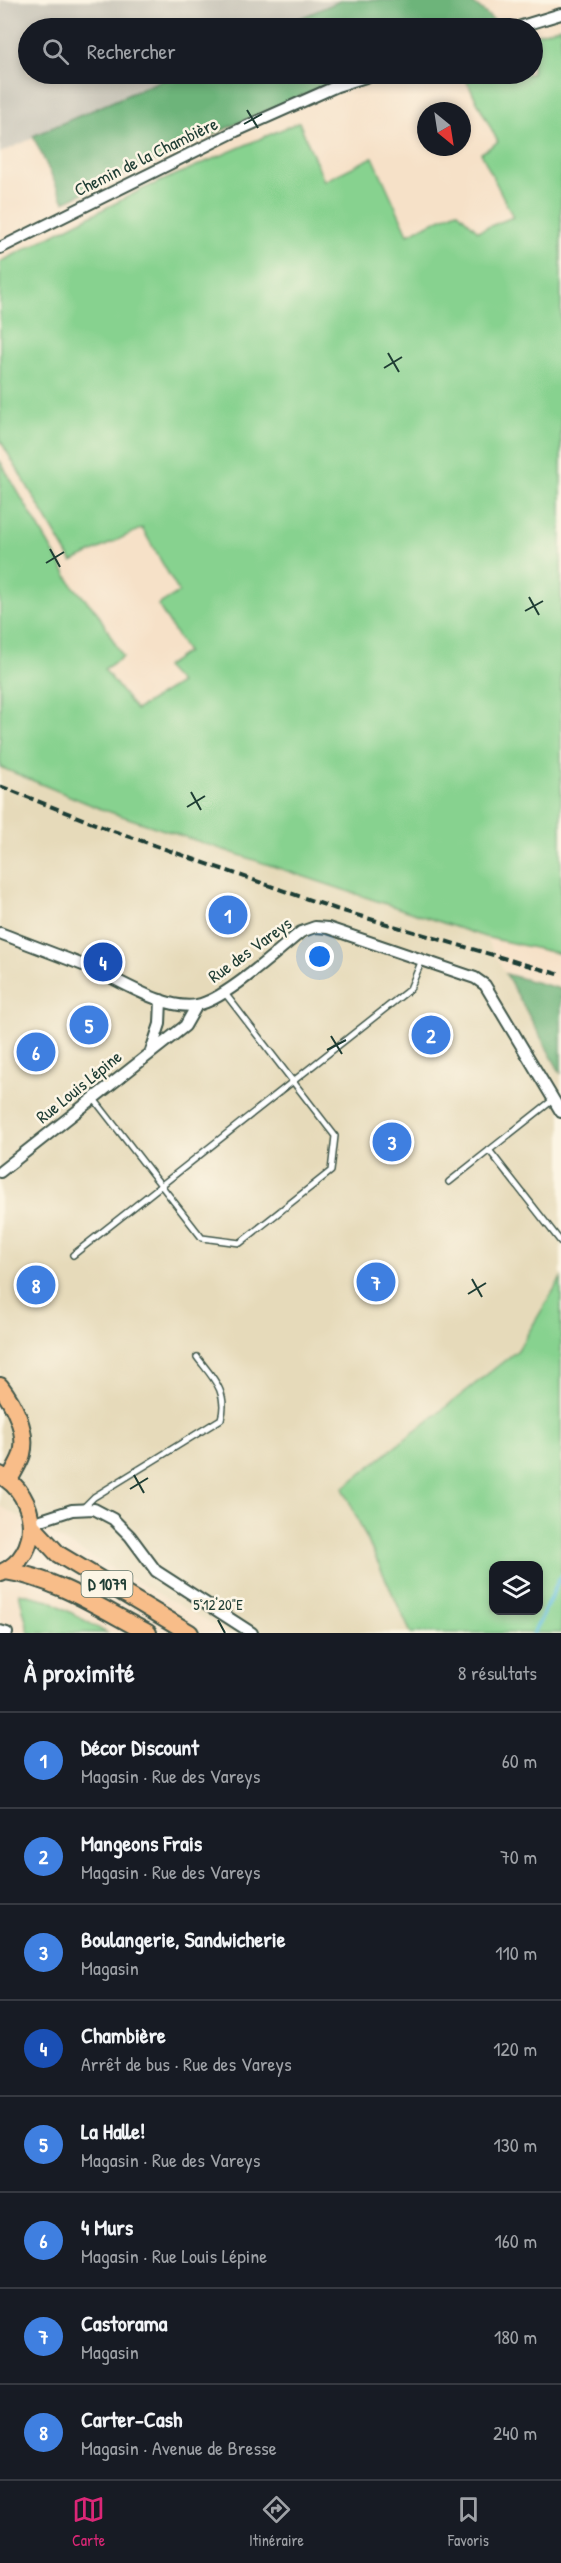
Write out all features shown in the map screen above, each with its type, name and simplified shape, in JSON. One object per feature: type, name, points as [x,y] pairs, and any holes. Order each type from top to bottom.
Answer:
[{"type":"main road","points":[[0,1386],[16,1412],[22,1434],[23,1453],[5,1477],[26,1499],[32,1524],[28,1544],[20,1559],[3,1572]]},
{"type":"main road","name":"D 1079","points":[[32,1524],[58,1554],[190,1633]]},
{"type":"main road","name":"D 1079","points":[[3,1572],[33,1575],[70,1590],[148,1633]]},
{"type":"street","points":[[543,19],[561,14]]},
{"type":"street","name":"Chemin de la Chambière","points":[[0,248],[237,131],[344,84]]},
{"type":"street","name":"Rue des Vareys","points":[[0,933],[98,971],[161,1000],[175,1004],[197,1005],[224,992],[301,932],[315,927],[327,928],[475,978],[485,985],[561,1112]]},
{"type":"street","points":[[151,1051],[160,1024],[161,1000]]},
{"type":"street","name":"Rue Louis Lépine","points":[[0,1172],[185,1026],[197,1005]]},
{"type":"street","points":[[32,1524],[72,1510],[94,1509],[113,1519],[130,1536],[156,1571],[252,1633]]},
{"type":"street","points":[[0,1631],[7,1633]]},
{"type":"lane","points":[[73,1255],[410,989],[422,960]]},
{"type":"lane","points":[[93,1097],[202,1238],[240,1243],[331,1171],[335,1136],[224,992]]},
{"type":"lane","points":[[449,1182],[554,1099]]},
{"type":"lane","points":[[489,1150],[561,1242]]},
{"type":"lane","points":[[81,1509],[94,1497],[221,1419],[225,1407],[223,1391],[197,1357]]},
{"type":"shaded area","points":[[0,0],[342,0],[301,18],[18,18],[18,84],[154,84],[0,153]]},
{"type":"shaded area","points":[[0,767],[101,809],[485,937],[561,1074],[561,1278],[518,1350],[343,1488],[411,1633],[229,1633],[0,1506]]},
{"type":"green space","points":[[342,0],[469,0],[491,18],[301,18]]},
{"type":"green space","points":[[561,27],[561,954],[485,937],[101,809],[0,767],[0,461],[73,586],[97,612],[123,657],[104,669],[136,710],[180,683],[165,667],[187,652],[158,605],[179,592],[142,528],[72,562],[0,440],[0,262],[143,189],[299,122],[324,181],[373,157],[408,234],[457,211],[478,231],[513,217],[481,153],[498,142],[468,84],[543,84],[543,32]]},
{"type":"green space","points":[[153,84],[330,84],[64,202],[33,136]]},
{"type":"green space","points":[[506,974],[561,989],[561,1074]]},
{"type":"green space","points":[[561,1278],[561,1633],[411,1633],[343,1488],[518,1350]]},
{"type":"green space","points":[[19,1593],[49,1600],[107,1633],[29,1633]]},
{"type":"waterway","points":[[534,1633],[561,1575]]},
{"type":"railway","points":[[0,786],[105,828],[336,909],[561,975]]},
{"type":"place","name":"Décor Discount","points":[[228,915]]},
{"type":"place","name":"Chambière","points":[[103,962]]},
{"type":"place","name":"La Halle!","points":[[89,1025]]},
{"type":"place","name":"Mangeons Frais","points":[[431,1035]]},
{"type":"place","name":"4 Murs","points":[[36,1052]]},
{"type":"place","name":"Boulangerie, Sandwicherie","points":[[392,1142]]},
{"type":"place","name":"Castorama","points":[[376,1282]]},
{"type":"place","name":"Carter-Cash","points":[[36,1285]]}]
